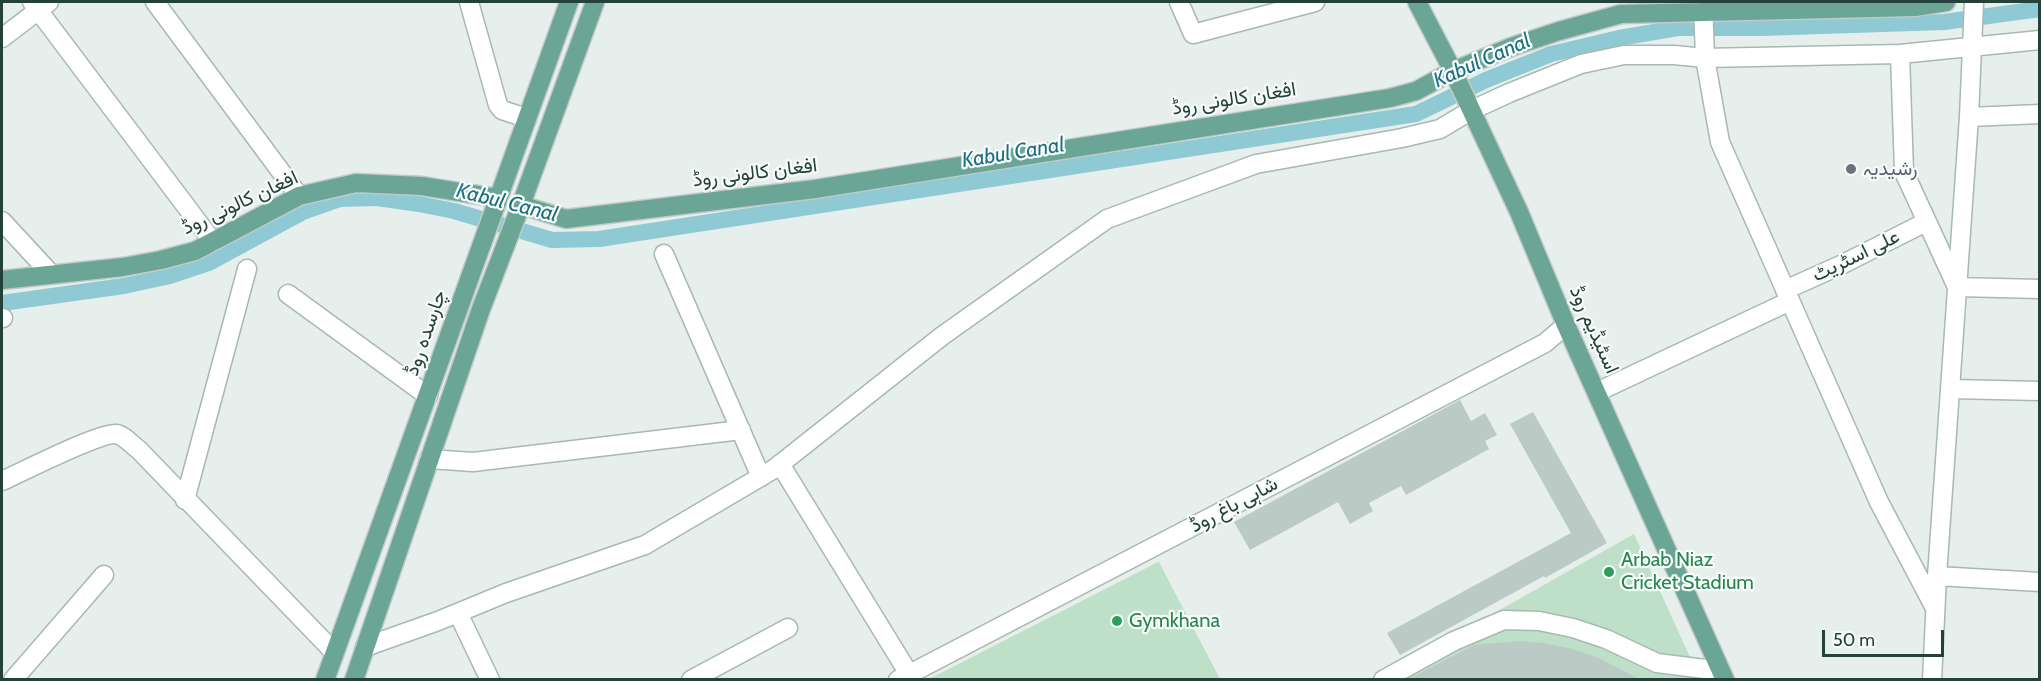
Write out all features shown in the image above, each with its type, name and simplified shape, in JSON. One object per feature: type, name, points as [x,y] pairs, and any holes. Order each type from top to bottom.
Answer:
[{"type":"main road","name":"چارسدہ روڈ","points":[[325,680],[569,2]]},
{"type":"main road","points":[[354,680],[506,242],[595,2]]},
{"type":"main road","name":"اسٹیڈیم روڈ","points":[[1417,2],[1519,212],[1566,325],[1723,675]]},
{"type":"main road","name":"افغان کالونی روڈ","points":[[518,212],[566,219],[815,189],[1390,98],[1416,91],[1454,75],[1510,47],[1558,30],[1621,14],[1916,7],[1946,2]]},
{"type":"main road","name":"افغان کالونی روڈ","points":[[2,280],[123,267],[195,251],[298,196],[356,183],[422,186],[494,207]]},
{"type":"street","points":[[155,2],[298,196]]},
{"type":"street","points":[[469,2],[498,105],[502,110],[526,118]]},
{"type":"street","points":[[1179,2],[1193,34],[1315,2]]},
{"type":"street","points":[[1932,680],[1937,576],[1969,117],[1974,2]]},
{"type":"street","points":[[2,38],[40,4],[213,242]]},
{"type":"street","points":[[1702,12],[1704,54],[1720,142],[1879,502],[1936,610]]},
{"type":"street","points":[[365,647],[506,593],[645,545],[780,464],[942,336],[1107,219],[1256,164],[1440,129],[1470,111],[1509,93],[1581,64],[1624,56],[1900,54],[1972,44],[2040,40]]},
{"type":"street","points":[[1900,54],[1904,172],[1958,287]]},
{"type":"street","points":[[1969,117],[2040,114]]},
{"type":"street","points":[[2,221],[51,274]]},
{"type":"street","name":"علی اسٹریٹ","points":[[1597,392],[1787,296],[1843,264],[1926,222]]},
{"type":"street","points":[[664,254],[761,477]]},
{"type":"street","points":[[185,501],[247,269]]},
{"type":"street","points":[[1958,287],[2040,289]]},
{"type":"street","points":[[288,294],[428,396]]},
{"type":"street","name":"شاہی باغ روڈ","points":[[903,677],[1545,343],[1566,325]]},
{"type":"street","points":[[1951,389],[2040,391]]},
{"type":"street","points":[[429,459],[473,462],[741,430]]},
{"type":"street","points":[[2,481],[90,441],[119,435],[139,450],[185,501],[334,652]]},
{"type":"street","points":[[780,464],[903,677]]},
{"type":"street","points":[[13,680],[104,575]]},
{"type":"street","points":[[1937,576],[2040,582]]},
{"type":"street","points":[[458,613],[490,680]]},
{"type":"street","points":[[1383,680],[1454,640],[1504,620],[1539,621],[1573,628],[1606,639],[1657,663],[1723,675]]},
{"type":"street","points":[[691,680],[788,628]]},
{"type":"green space","name":"Arbab Niaz Cricket Stadium","points":[[1634,534],[1700,679],[1376,680]]},
{"type":"green space","name":"Gymkhana","points":[[1158,562],[1220,679],[929,679]]},
{"type":"building","points":[[1460,400],[1471,421],[1485,413],[1497,435],[1485,441],[1489,449],[1406,495],[1401,486],[1369,503],[1373,511],[1350,524],[1338,502],[1250,550],[1234,522]]},
{"type":"building","points":[[1533,412],[1607,543],[1400,655],[1387,633],[1571,533],[1510,424]]},
{"type":"building","points":[[1520,641],[1573,649],[1601,659],[1641,680],[1407,680],[1474,645]]},
{"type":"waterway","name":"Kabul Canal","points":[[2,303],[124,286],[170,276],[209,263],[303,212],[340,199],[377,198],[419,204],[454,211],[552,240],[599,239],[1416,114],[1486,80],[1551,54],[1619,38],[1678,28],[1761,28],[1944,22],[2040,9]]},
{"type":"waterway","points":[[1678,16],[1678,28]]},
{"type":"place","name":"رشیدیہ","points":[[1851,169]]},
{"type":"place","name":"Arbab Niaz Cricket Stadium","points":[[1609,572]]},
{"type":"place","name":"Gymkhana","points":[[1117,621]]}]
